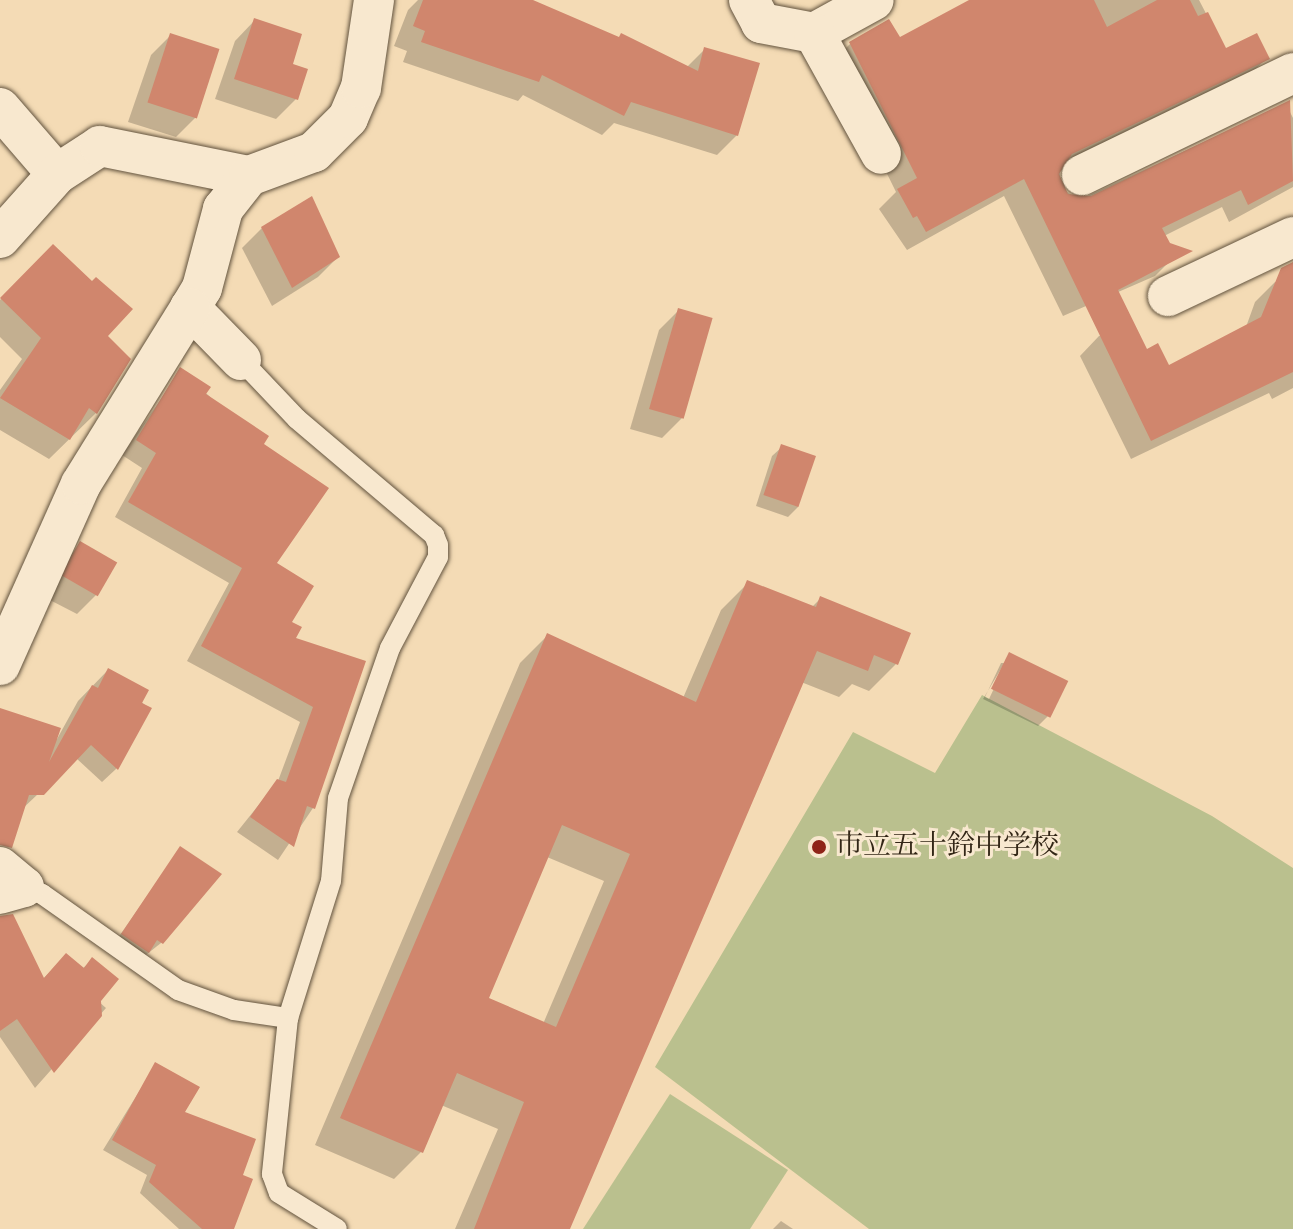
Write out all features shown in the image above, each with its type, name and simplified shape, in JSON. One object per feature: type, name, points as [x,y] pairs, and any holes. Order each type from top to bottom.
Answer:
[{"type":"street","points":[[0,665],[81,484],[202,288],[223,209],[249,176],[314,152],[348,118],[361,88],[374,0]]},
{"type":"street","points":[[749,0],[761,23],[814,33],[874,0]]},
{"type":"street","points":[[814,33],[881,154]]},
{"type":"street","points":[[1082,175],[1293,73]]},
{"type":"street","points":[[0,108],[57,174]]},
{"type":"street","points":[[0,238],[57,174],[100,146],[249,176]]},
{"type":"street","points":[[1168,296],[1293,237]]},
{"type":"street","points":[[190,308],[241,360]]},
{"type":"lane","points":[[241,360],[297,419],[434,535],[438,545],[438,557],[390,648],[338,798],[331,881],[288,1018],[272,1174],[279,1193],[337,1229]]},
{"type":"lane","points":[[8,883],[178,990],[234,1010],[288,1018]]},
{"type":"green space","points":[[982,695],[1212,816],[1293,868],[1293,1229],[869,1229],[655,1067],[853,732],[935,773]]},
{"type":"green space","points":[[670,1094],[788,1170],[750,1229],[583,1229]]},
{"type":"building","points":[[423,0],[533,0],[619,37],[621,33],[698,71],[704,47],[760,63],[738,136],[631,102],[624,116],[542,75],[539,82],[421,42],[425,31],[413,26]]},
{"type":"building","points":[[969,0],[1094,0],[1107,27],[1157,0],[1190,0],[1198,16],[1208,12],[1226,48],[1257,33],[1270,59],[1072,154],[1059,174],[1068,194],[1091,196],[1290,100],[1293,181],[1248,205],[1241,190],[1162,228],[1170,243],[1193,251],[1118,290],[1147,349],[1158,343],[1169,365],[1261,317],[1281,268],[1293,262],[1293,372],[1151,441],[1024,179],[926,232],[917,216],[913,218],[897,189],[917,178],[849,42],[889,19],[900,37]]},
{"type":"building","points":[[254,18],[302,34],[293,64],[308,69],[298,100],[234,79]]},
{"type":"building","points":[[170,33],[219,49],[197,118],[147,102]]},
{"type":"building","points":[[312,196],[340,257],[292,288],[261,227]]},
{"type":"building","points":[[53,244],[92,281],[96,277],[133,309],[108,336],[131,359],[97,414],[89,408],[70,440],[0,398],[41,338],[0,298]]},
{"type":"building","points":[[678,308],[713,318],[684,419],[649,409]]},
{"type":"building","points":[[180,367],[211,387],[206,394],[269,436],[264,444],[329,488],[277,563],[314,586],[292,622],[302,627],[296,638],[366,661],[315,809],[307,806],[294,847],[250,817],[277,779],[286,782],[313,707],[201,646],[242,568],[128,502],[156,453],[136,440]]},
{"type":"building","points":[[781,444],[816,456],[798,507],[763,495]]},
{"type":"building","points":[[80,541],[117,562],[98,596],[60,575]]},
{"type":"building","points":[[747,580],[816,607],[820,596],[911,633],[898,665],[874,655],[868,671],[817,651],[570,1229],[474,1229],[524,1102],[457,1073],[423,1153],[340,1118],[547,633],[696,702]],"holes":[[[562,825],[630,854],[556,1027],[489,998]]]},
{"type":"building","points":[[1009,652],[1068,681],[1050,718],[991,689]]},
{"type":"building","points":[[108,668],[149,690],[142,703],[152,708],[118,770],[91,745],[44,795],[29,795],[12,848],[0,845],[0,708],[61,728],[49,762],[92,685],[98,688]]},
{"type":"building","points":[[180,846],[222,874],[163,944],[157,940],[149,953],[121,934]]},
{"type":"building","points":[[13,914],[44,978],[66,953],[84,968],[92,957],[119,979],[101,1001],[102,1016],[54,1073],[17,1019],[0,1031],[0,916]]},
{"type":"building","points":[[155,1062],[200,1087],[185,1112],[256,1139],[243,1175],[253,1179],[234,1229],[202,1229],[149,1182],[156,1165],[112,1140]]},
{"type":"place","name":"市立五十鈴中学校","points":[[819,847]]}]
